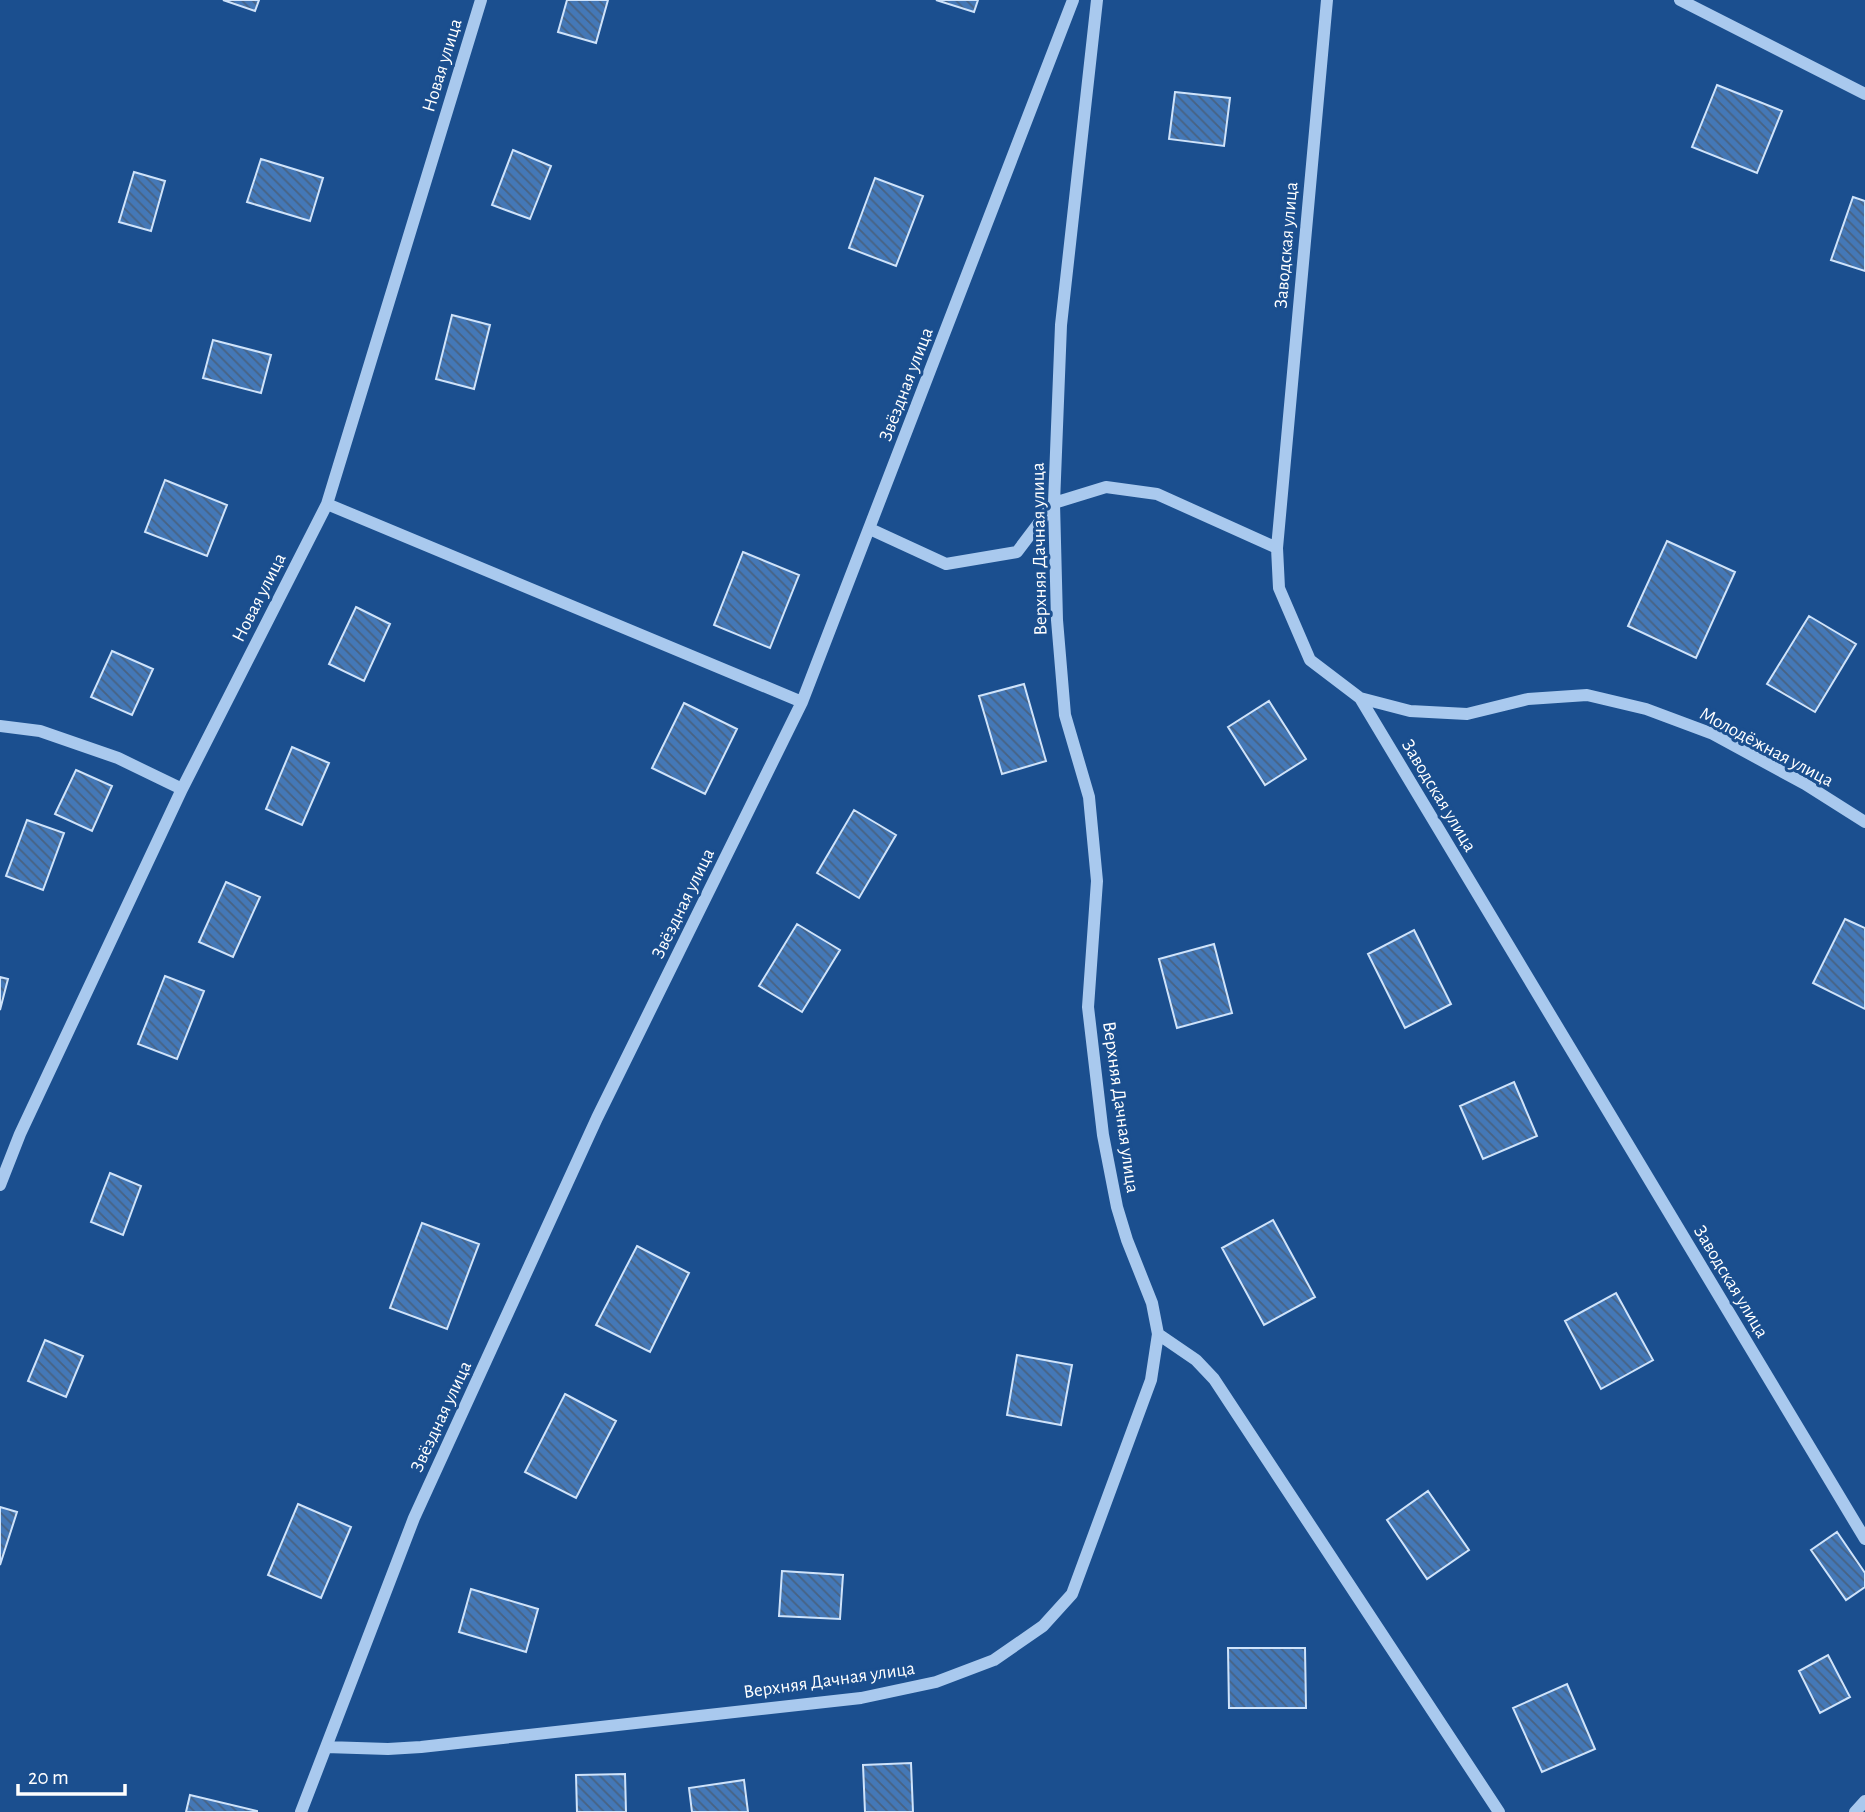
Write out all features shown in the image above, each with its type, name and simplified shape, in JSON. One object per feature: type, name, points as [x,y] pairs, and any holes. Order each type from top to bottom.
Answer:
[{"type":"street","name":"Новая улица","points":[[0,1185],[20,1134],[182,789],[327,504],[481,0]]},
{"type":"street","name":"Звёздная улица","points":[[301,1812],[414,1518],[597,1118],[802,702],[1073,0]]},
{"type":"street","name":"Верхняя Дачная улица","points":[[326,1747],[421,1747],[860,1698],[936,1682],[994,1660],[1043,1626],[1072,1594],[1152,1380],[1158,1334],[1152,1303],[1117,1207],[1103,1135],[1088,1007],[1097,881],[1089,797],[1065,715],[1057,620],[1054,503],[1061,325],[1097,0]]},
{"type":"street","name":"Заводская улица","points":[[1326,0],[1278,548],[1279,588],[1310,660],[1360,698],[1865,1539]]},
{"type":"street","points":[[1680,0],[1865,94]]},
{"type":"street","points":[[870,529],[946,564],[1017,552],[1054,503],[1106,487],[1157,494],[1278,548]]},
{"type":"street","points":[[327,504],[802,702]]},
{"type":"street","name":"Молодёжная улица","points":[[1360,698],[1410,710],[1467,714],[1528,699],[1587,695],[1646,709],[1713,734],[1805,784],[1865,822]]},
{"type":"street","points":[[0,726],[40,731],[118,758],[182,789]]},
{"type":"street","points":[[1158,1334],[1196,1360],[1214,1379],[1499,1812]]},
{"type":"street","points":[[1855,1812],[1865,1801]]},
{"type":"building","points":[[223,0],[259,0],[255,11]]},
{"type":"building","points":[[567,0],[608,0],[596,43],[558,32]]},
{"type":"building","points":[[936,0],[978,0],[974,12]]},
{"type":"building","points":[[1717,85],[1782,111],[1757,173],[1692,147]]},
{"type":"building","points":[[1175,92],[1230,98],[1224,146],[1169,139]]},
{"type":"building","points":[[513,150],[551,166],[530,219],[492,205]]},
{"type":"building","points":[[261,159],[323,178],[310,221],[247,202]]},
{"type":"building","points":[[134,172],[165,181],[151,231],[119,222]]},
{"type":"building","points":[[875,178],[923,196],[896,266],[849,248]]},
{"type":"building","points":[[1853,197],[1865,201],[1865,271],[1831,260]]},
{"type":"building","points":[[452,315],[490,325],[474,389],[436,379]]},
{"type":"building","points":[[213,340],[271,355],[261,393],[203,378]]},
{"type":"building","points":[[165,480],[227,505],[207,556],[145,532]]},
{"type":"building","points":[[1667,541],[1735,572],[1696,658],[1628,626]]},
{"type":"building","points":[[743,552],[799,575],[770,648],[714,625]]},
{"type":"building","points":[[356,607],[390,624],[364,681],[329,664]]},
{"type":"building","points":[[1809,616],[1856,644],[1815,712],[1767,684]]},
{"type":"building","points":[[112,651],[153,669],[132,715],[91,697]]},
{"type":"building","points":[[1024,684],[1046,761],[1002,774],[979,696]]},
{"type":"building","points":[[1269,701],[1306,759],[1265,785],[1228,727]]},
{"type":"building","points":[[684,703],[737,729],[705,794],[652,768]]},
{"type":"building","points":[[292,747],[329,763],[302,825],[266,809]]},
{"type":"building","points":[[76,770],[112,786],[92,831],[55,814]]},
{"type":"building","points":[[854,810],[896,835],[859,898],[817,873]]},
{"type":"building","points":[[27,820],[64,833],[43,890],[6,876]]},
{"type":"building","points":[[226,882],[260,897],[233,957],[199,942]]},
{"type":"building","points":[[1845,919],[1865,928],[1865,1009],[1813,983]]},
{"type":"building","points":[[797,924],[840,950],[802,1012],[759,986]]},
{"type":"building","points":[[1414,930],[1451,1004],[1405,1028],[1368,954]]},
{"type":"building","points":[[1214,944],[1232,1013],[1177,1028],[1159,959]]},
{"type":"building","points":[[165,976],[204,991],[177,1059],[138,1044]]},
{"type":"building","points":[[0,977],[8,979],[0,1010]]},
{"type":"building","points":[[1514,1082],[1537,1136],[1483,1159],[1460,1106]]},
{"type":"building","points":[[110,1173],[141,1186],[123,1235],[91,1222]]},
{"type":"building","points":[[1273,1220],[1315,1297],[1264,1325],[1222,1248]]},
{"type":"building","points":[[422,1223],[479,1244],[447,1329],[390,1308]]},
{"type":"building","points":[[637,1246],[689,1273],[650,1352],[596,1325]]},
{"type":"building","points":[[1616,1293],[1653,1360],[1601,1389],[1565,1321]]},
{"type":"building","points":[[45,1340],[83,1356],[66,1397],[28,1381]]},
{"type":"building","points":[[1017,1355],[1072,1365],[1061,1425],[1007,1415]]},
{"type":"building","points":[[565,1394],[616,1421],[576,1498],[525,1472]]},
{"type":"building","points":[[1428,1491],[1469,1550],[1427,1579],[1387,1520]]},
{"type":"building","points":[[298,1504],[351,1527],[321,1598],[268,1575]]},
{"type":"building","points":[[0,1507],[17,1512],[0,1565]]},
{"type":"building","points":[[1837,1532],[1865,1573],[1865,1587],[1846,1600],[1811,1550]]},
{"type":"building","points":[[782,1571],[843,1575],[840,1619],[779,1616]]},
{"type":"building","points":[[471,1589],[538,1609],[526,1652],[459,1632]]},
{"type":"building","points":[[1228,1648],[1305,1648],[1306,1708],[1229,1708]]},
{"type":"building","points":[[1828,1655],[1850,1697],[1820,1713],[1799,1671]]},
{"type":"building","points":[[1567,1684],[1595,1749],[1542,1772],[1513,1708]]},
{"type":"building","points":[[911,1763],[913,1812],[865,1812],[863,1765]]},
{"type":"building","points":[[625,1774],[626,1812],[577,1812],[576,1775]]},
{"type":"building","points":[[744,1780],[748,1812],[692,1812],[689,1788]]},
{"type":"building","points":[[190,1795],[257,1811],[257,1812],[186,1812]]}]
